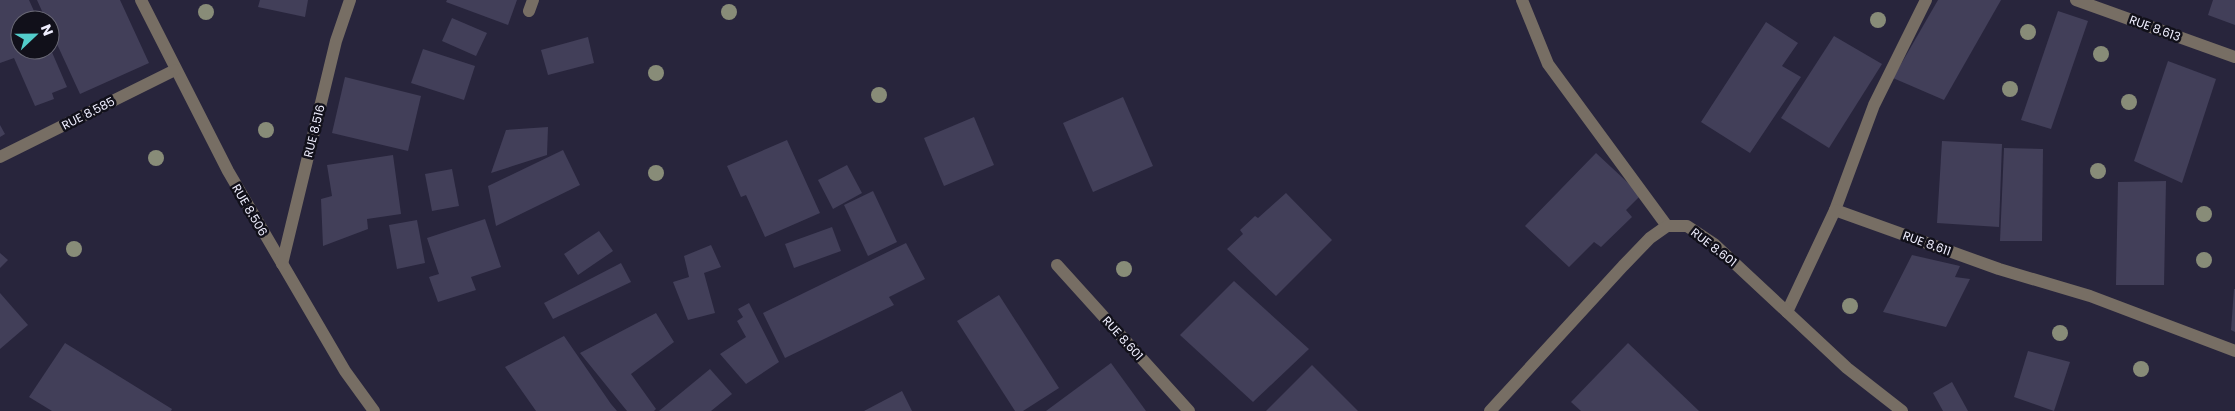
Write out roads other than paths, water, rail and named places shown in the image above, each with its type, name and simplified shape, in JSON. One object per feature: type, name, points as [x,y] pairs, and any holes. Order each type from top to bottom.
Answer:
[{"type":"street","name":"RUE 8.506","points":[[141,0],[228,171],[345,371],[374,411]]},
{"type":"street","name":"RUE 8.516","points":[[282,264],[336,41],[350,0]]},
{"type":"street","points":[[1490,411],[1622,266],[1650,238],[1667,226],[1548,64],[1522,0]]},
{"type":"street","points":[[1787,312],[1836,210],[1874,105],[1926,0]]},
{"type":"street","name":"RUE 8.613","points":[[2076,0],[2235,57]]},
{"type":"street","name":"RUE 8.585","points":[[0,157],[175,70]]},
{"type":"street","name":"RUE 8.611","points":[[1836,210],[1999,269],[2090,296],[2235,351]]},
{"type":"street","name":"RUE 8.601","points":[[1667,226],[1687,226],[1714,244],[1847,368],[1902,411]]},
{"type":"street","name":"RUE 8.601","points":[[1057,265],[1189,411]]}]
